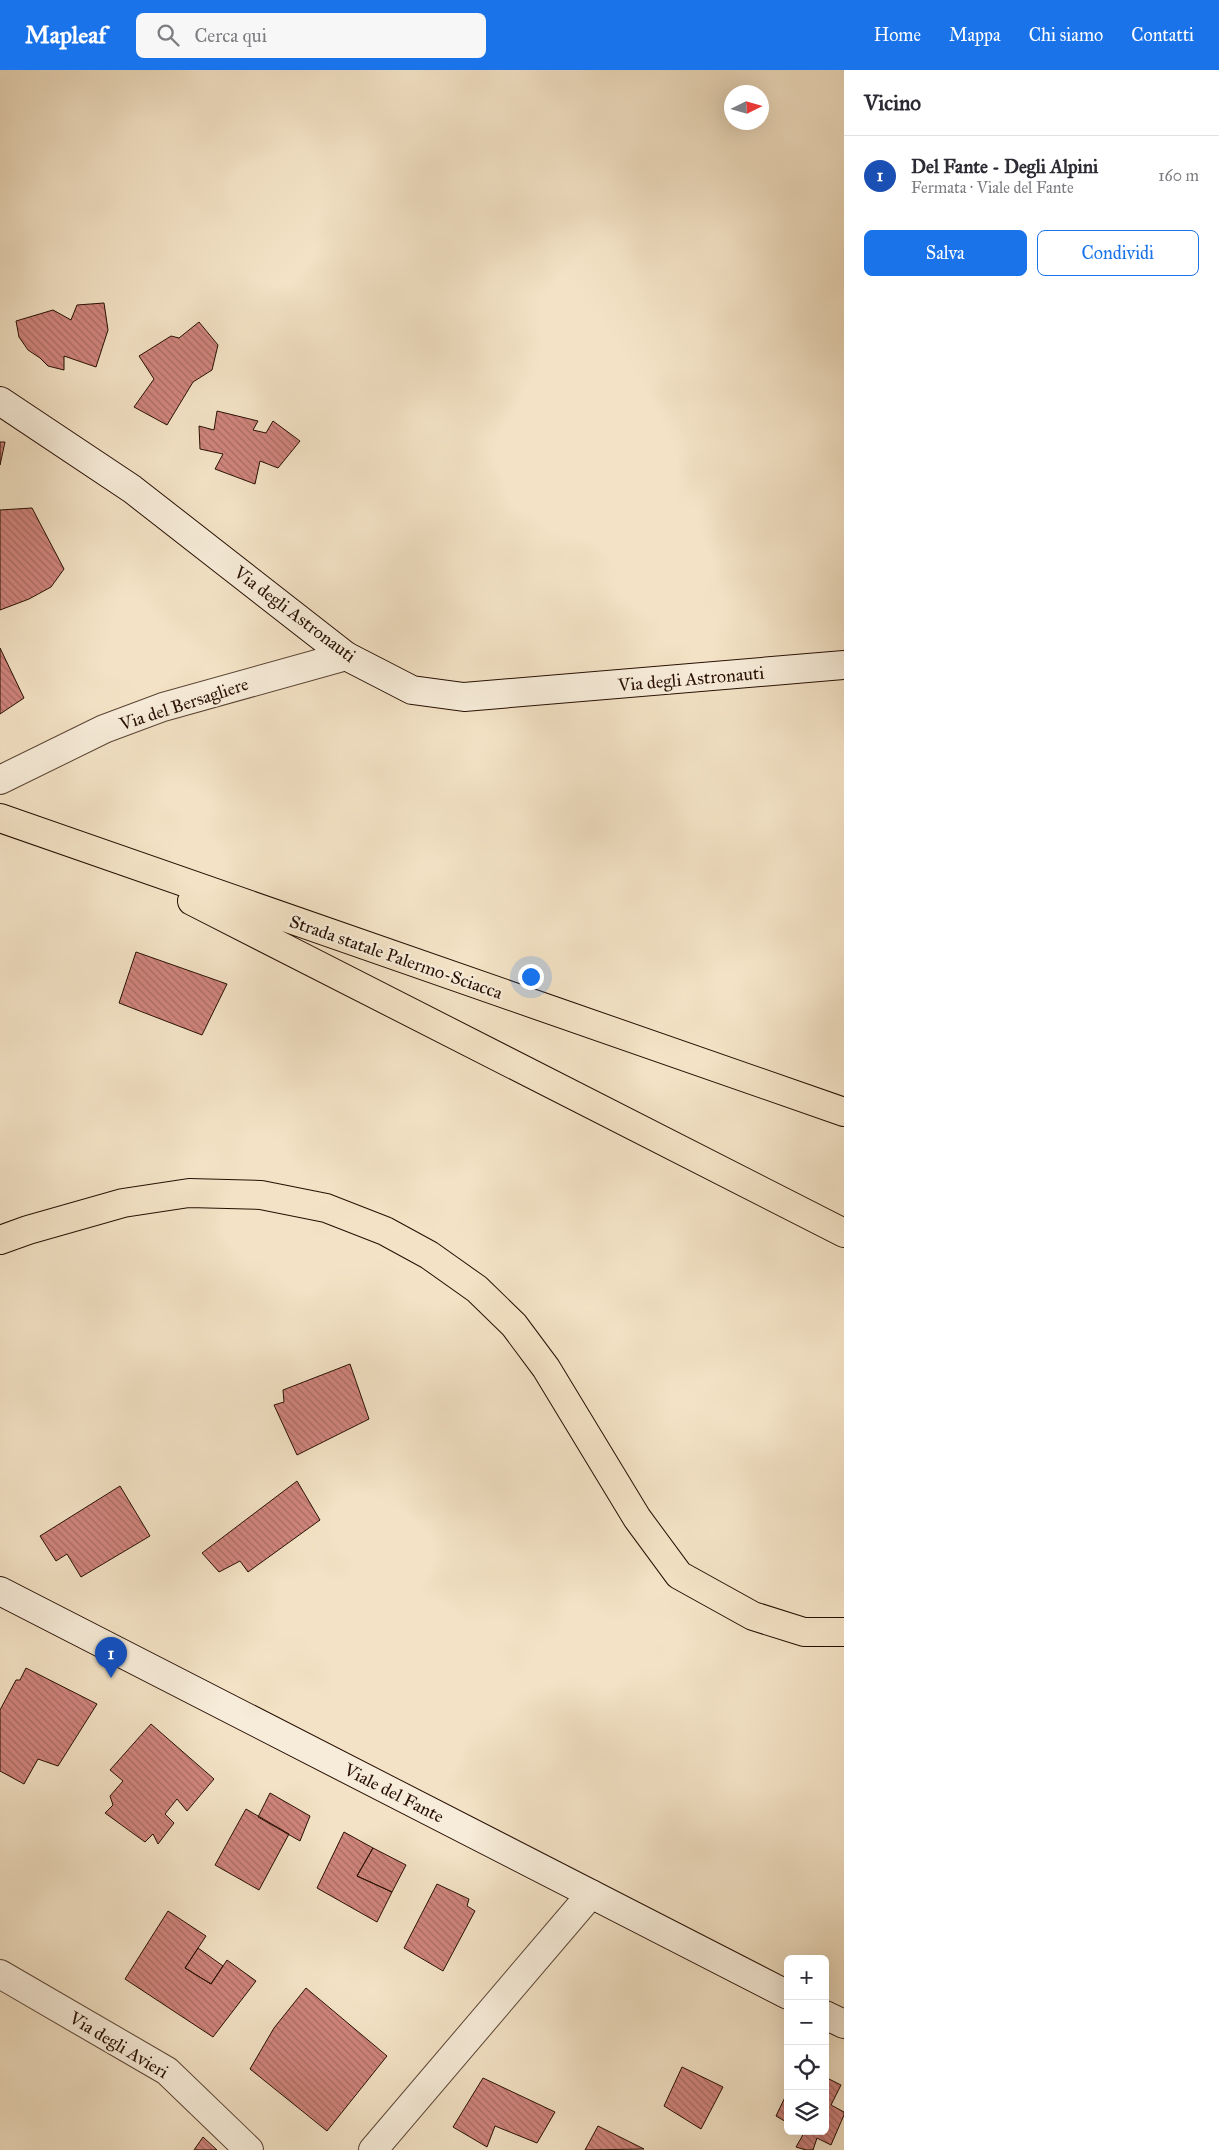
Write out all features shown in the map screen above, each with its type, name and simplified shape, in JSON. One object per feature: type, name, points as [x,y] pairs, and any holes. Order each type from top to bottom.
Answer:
[{"type":"main road","points":[[0,818],[90,850],[844,1233]]},
{"type":"main road","name":"Strada statale Palermo-Sciacca","points":[[90,850],[844,1112]]},
{"type":"main road","points":[[0,1240],[28,1230],[123,1203],[189,1193],[260,1195],[326,1208],[385,1231],[428,1255],[476,1289],[514,1325],[546,1368],[637,1518],[679,1575],[753,1616],[804,1632],[844,1632]]},
{"type":"street","name":"Via degli Astronauti","points":[[0,402],[132,490],[346,656],[412,690],[464,697],[844,665]]},
{"type":"street","name":"Via del Bersagliere","points":[[0,780],[104,729],[163,707],[346,656]]},
{"type":"street","name":"Viale del Fante","points":[[0,1591],[784,1993]]},
{"type":"street","points":[[373,2150],[591,1894]]},
{"type":"street","name":"Via degli Avieri","points":[[0,1974],[166,2071],[249,2150]]},
{"type":"street","points":[[829,2017],[844,2024]]},
{"type":"building","points":[[104,303],[108,330],[96,367],[64,356],[64,370],[48,366],[28,350],[19,337],[16,321],[53,310],[71,320],[77,305]]},
{"type":"building","points":[[199,322],[218,345],[212,370],[193,382],[167,425],[134,407],[154,379],[139,356],[171,336],[179,338]]},
{"type":"building","points":[[217,411],[258,421],[253,430],[266,433],[273,421],[300,441],[278,468],[260,461],[255,484],[215,469],[223,454],[200,449],[199,426],[214,430]]},
{"type":"building","points":[[0,442],[5,442],[0,465]]},
{"type":"building","points":[[32,508],[64,569],[51,587],[29,599],[0,610],[0,510]]},
{"type":"building","points":[[0,648],[24,698],[0,714]]},
{"type":"building","points":[[136,952],[227,984],[202,1035],[119,1003]]},
{"type":"building","points":[[350,1364],[369,1419],[297,1455],[274,1405],[284,1402],[283,1390]]},
{"type":"building","points":[[297,1481],[320,1520],[248,1572],[240,1561],[219,1572],[202,1553]]},
{"type":"building","points":[[120,1486],[150,1536],[81,1577],[67,1554],[56,1561],[40,1536]]},
{"type":"building","points":[[26,1668],[97,1704],[58,1766],[38,1759],[24,1784],[0,1771],[0,1710],[16,1680],[20,1680]]},
{"type":"building","points":[[151,1724],[214,1779],[187,1811],[177,1799],[165,1814],[174,1823],[158,1844],[153,1834],[145,1842],[105,1813],[113,1805],[110,1796],[123,1781],[110,1770]]},
{"type":"building","points":[[270,1793],[310,1816],[300,1841],[258,1817]]},
{"type":"building","points":[[246,1809],[289,1834],[259,1890],[215,1865]]},
{"type":"building","points":[[344,1832],[373,1848],[357,1876],[392,1892],[377,1922],[317,1888]]},
{"type":"building","points":[[373,1848],[406,1865],[392,1892],[357,1876]]},
{"type":"building","points":[[437,1884],[469,1899],[467,1906],[475,1911],[443,1971],[404,1948]]},
{"type":"building","points":[[168,1911],[206,1936],[185,1968],[211,1984],[227,1960],[256,1981],[213,2037],[125,1979]]},
{"type":"building","points":[[198,1948],[223,1966],[211,1984],[185,1968]]},
{"type":"building","points":[[306,1988],[387,2056],[327,2131],[250,2069],[274,2028]]},
{"type":"building","points":[[682,2067],[723,2087],[701,2129],[664,2106]]},
{"type":"building","points":[[483,2078],[555,2112],[537,2143],[495,2126],[487,2147],[453,2127]]},
{"type":"building","points":[[829,2079],[841,2085],[831,2105],[844,2112],[844,2115],[831,2145],[817,2138],[813,2150],[796,2147],[803,2135],[829,2135]]},
{"type":"building","points":[[784,2099],[784,2121],[776,2116]]},
{"type":"building","points":[[598,2126],[644,2149],[585,2150]]},
{"type":"building","points":[[203,2137],[217,2150],[194,2150]]},
{"type":"place","name":"Del Fante - Degli Alpini","points":[[111,1678]]}]
